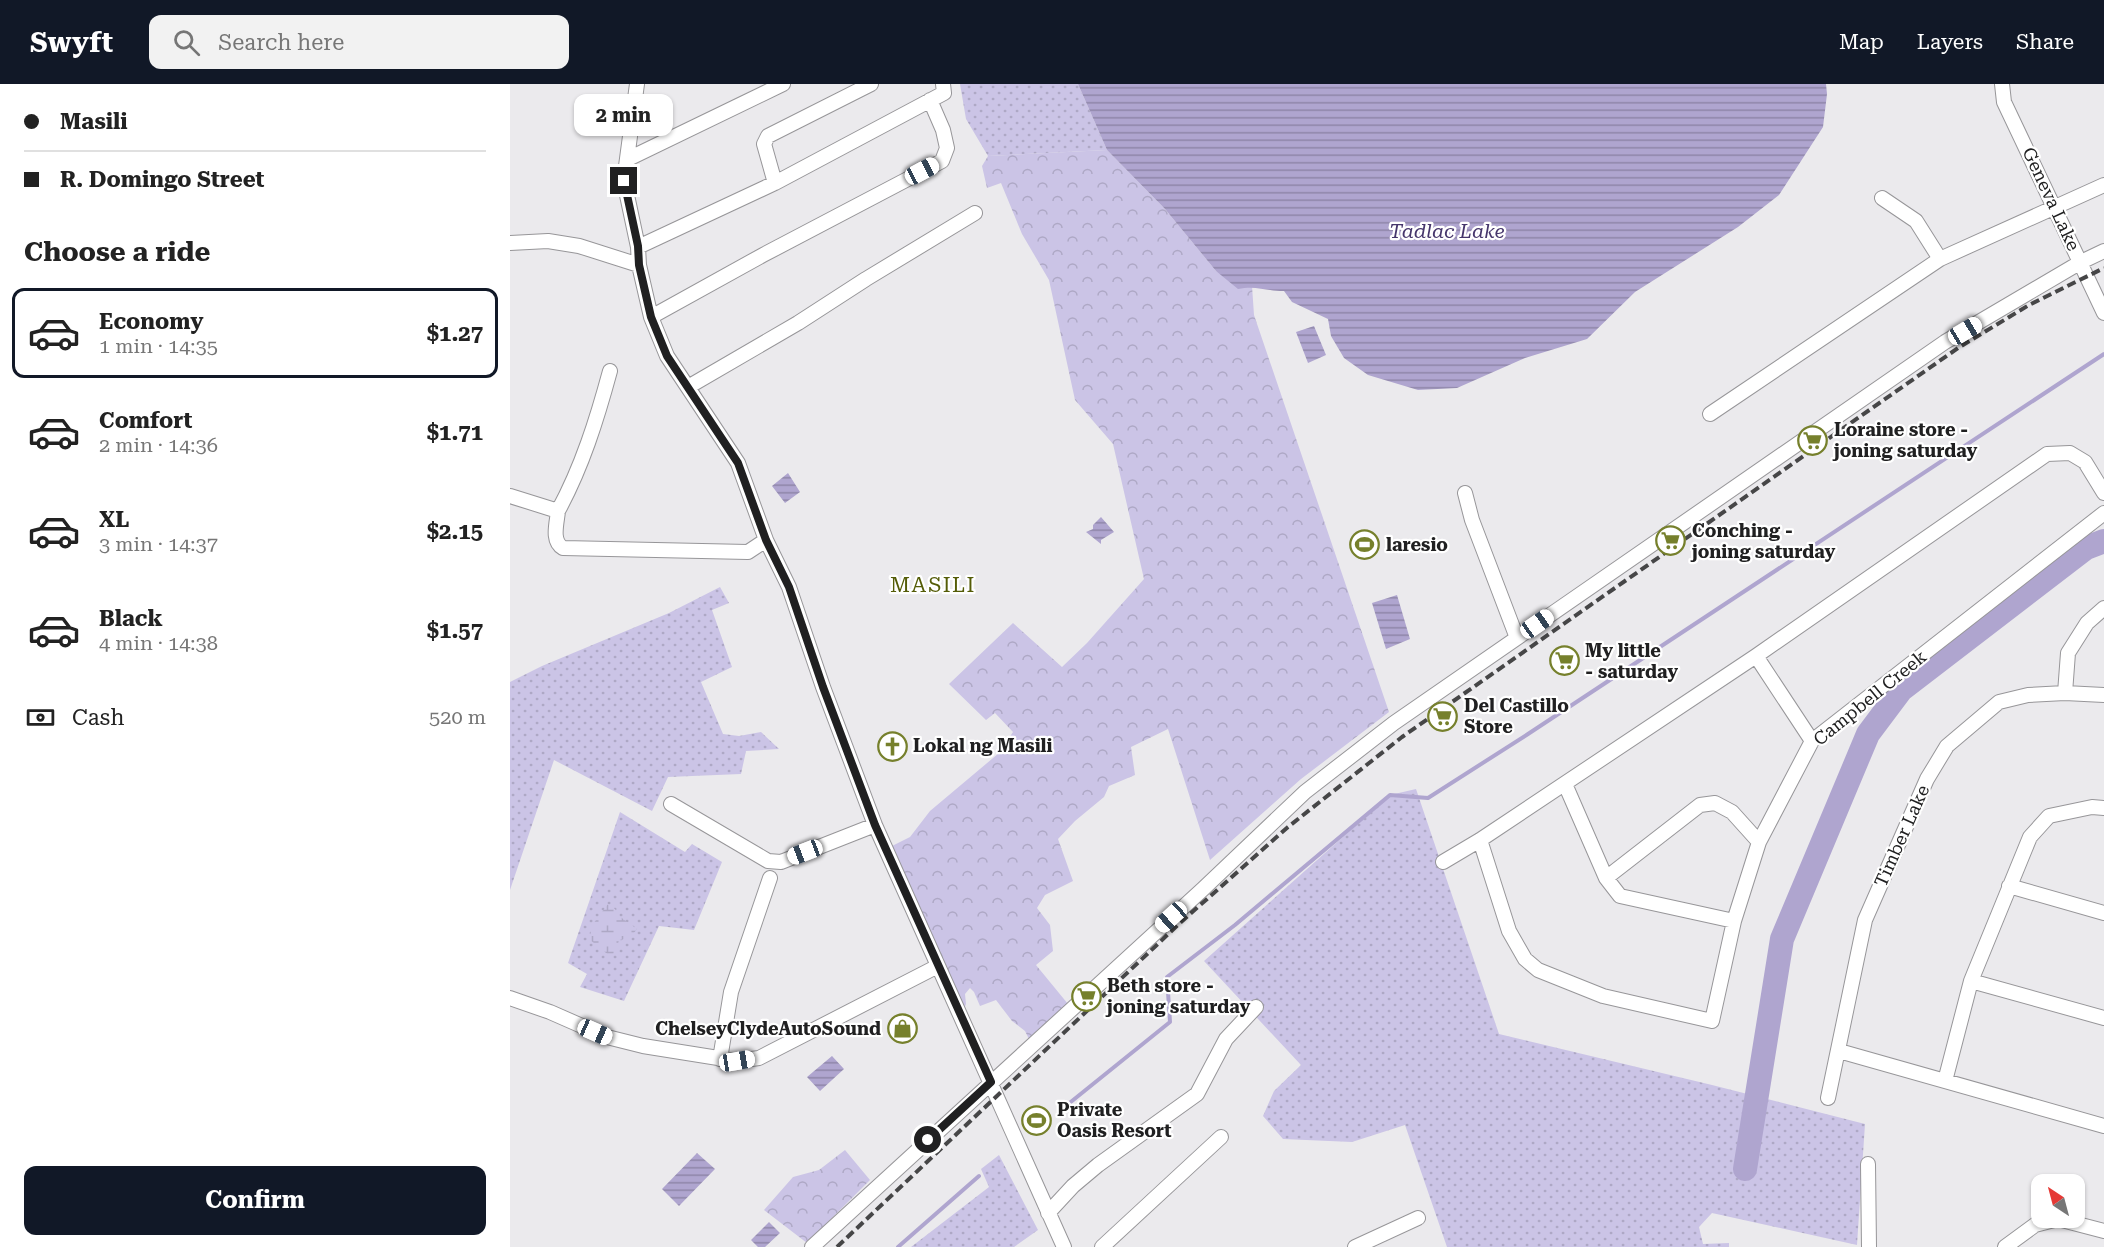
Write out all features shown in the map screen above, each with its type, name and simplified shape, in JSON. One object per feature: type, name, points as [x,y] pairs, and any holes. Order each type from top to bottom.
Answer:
[{"type":"street","points":[[637,84],[624,181],[651,317],[667,356],[738,463],[766,540],[789,587],[823,687],[875,825],[1064,1247]]},
{"type":"street","points":[[627,159],[783,84]]},
{"type":"street","points":[[775,183],[764,144],[768,136],[871,84]]},
{"type":"street","points":[[638,246],[775,183],[944,93],[942,84]]},
{"type":"street","name":"Geneva Lake","points":[[2002,84],[2004,102],[2104,313]]},
{"type":"street","points":[[651,317],[942,161],[947,148],[943,130],[930,100]]},
{"type":"street","points":[[1710,414],[1940,259],[2104,185]]},
{"type":"street","points":[[1882,198],[1916,221],[1940,259]]},
{"type":"street","points":[[688,387],[798,323],[975,213]]},
{"type":"street","points":[[510,243],[548,241],[579,246],[639,265]]},
{"type":"street","points":[[812,1247],[1203,889],[1305,792],[1394,723],[1945,342],[2081,262],[2104,251]]},
{"type":"street","points":[[610,371],[588,445],[558,511],[555,538],[558,545],[563,548],[748,552],[766,540]]},
{"type":"street","points":[[1443,862],[1480,840],[1756,656],[2047,454],[2070,453],[2085,462],[2104,493]]},
{"type":"street","points":[[1465,493],[1472,520],[1517,638]]},
{"type":"street","points":[[510,496],[558,511]]},
{"type":"street","name":"Campbell Creek","points":[[1480,840],[1509,931],[1525,959],[1538,970],[1603,996],[1712,1021],[1734,921],[1759,842],[1812,741],[2104,513]]},
{"type":"street","points":[[2065,693],[2068,653],[2086,623],[2104,608]]},
{"type":"street","points":[[1756,656],[1812,741]]},
{"type":"street","name":"Timber Lake","points":[[1828,1098],[1865,920],[1927,780],[1947,746],[1999,702],[2028,695],[2104,694]]},
{"type":"street","points":[[1564,784],[1606,878],[1620,896],[1734,921]]},
{"type":"street","points":[[1606,878],[1700,805],[1715,803],[1732,812],[1759,842]]},
{"type":"street","points":[[671,804],[768,861],[781,862],[875,825]]},
{"type":"street","points":[[1944,1081],[1971,981],[2030,837],[2049,816],[2092,807],[2104,808]]},
{"type":"street","points":[[720,1059],[730,992],[770,878]]},
{"type":"street","points":[[2009,886],[2104,913]]},
{"type":"street","points":[[510,998],[550,1012],[607,1037],[737,1061],[759,1058],[938,966]]},
{"type":"street","points":[[1971,981],[2104,1018]]},
{"type":"street","points":[[1048,1213],[1073,1186],[1098,1165],[1197,1094],[1227,1039],[1256,1007]]},
{"type":"street","points":[[1839,1051],[2104,1126]]},
{"type":"street","points":[[1102,1247],[1221,1137]]},
{"type":"street","points":[[1868,1164],[1869,1247]]},
{"type":"street","points":[[1355,1247],[1418,1218]]},
{"type":"street","points":[[2005,1247],[2035,1225],[2058,1219],[2104,1231]]},
{"type":"green space","points":[[960,84],[1078,84],[1107,150],[988,156],[966,119]]},
{"type":"green space","points":[[1107,150],[1165,209],[1216,271],[1252,286],[1254,315],[1389,712],[1301,779],[1210,860],[1168,729],[1131,747],[1135,775],[1109,786],[1104,797],[1075,821],[1058,839],[1073,881],[1045,895],[1037,908],[1050,925],[1053,951],[1036,965],[1068,1004],[1030,1041],[1025,1031],[1012,1021],[996,1000],[980,1006],[970,988],[965,994],[966,1004],[962,1014],[886,849],[910,837],[930,811],[999,753],[1013,732],[995,713],[986,720],[949,684],[1013,623],[1062,667],[1087,643],[1144,579],[1113,444],[1075,400],[1049,280],[1022,234],[1001,183],[987,188],[982,166],[988,156]]},
{"type":"green space","points":[[720,587],[729,603],[712,610],[732,667],[701,682],[723,734],[739,736],[761,732],[779,749],[746,751],[741,774],[668,777],[652,811],[554,760],[510,890],[510,682],[542,666],[669,613]]},
{"type":"green space","points":[[1416,789],[1499,1034],[1865,1124],[1857,1245],[1712,1213],[1699,1227],[1703,1244],[1729,1243],[1729,1247],[1447,1247],[1405,1125],[1352,1142],[1283,1139],[1263,1116],[1274,1091],[1301,1065],[1204,961],[1390,795]]},
{"type":"green space","points":[[620,812],[685,852],[692,844],[722,862],[694,930],[659,926],[624,1001],[580,987],[587,974],[568,963]]},
{"type":"green space","points":[[608,904],[619,916],[637,929],[630,938],[619,940],[616,951],[611,957],[589,939],[593,924]]},
{"type":"green space","points":[[845,1150],[870,1180],[807,1243],[764,1210],[793,1177],[819,1170]]},
{"type":"green space","points":[[999,1155],[1038,1230],[1014,1247],[911,1247],[989,1187],[981,1169]]},
{"type":"water","name":"Tadlac Lake","points":[[1078,84],[1826,84],[1827,94],[1823,127],[1779,195],[1738,227],[1635,292],[1587,339],[1525,358],[1457,388],[1418,390],[1368,375],[1344,358],[1331,336],[1328,319],[1292,302],[1284,291],[1238,289],[1216,271],[1165,209],[1107,150]]},
{"type":"water","points":[[1314,326],[1326,355],[1308,363],[1296,332]]},
{"type":"water","points":[[788,473],[800,492],[785,503],[772,486]]},
{"type":"water","points":[[1101,517],[1114,532],[1101,540],[1101,544],[1086,532],[1093,529],[1093,525]]},
{"type":"water","points":[[1397,595],[1410,639],[1386,649],[1372,603]]},
{"type":"water","points":[[832,1056],[844,1069],[820,1091],[807,1077]]},
{"type":"water","points":[[697,1153],[715,1169],[679,1206],[662,1189]]},
{"type":"water","points":[[769,1222],[780,1233],[765,1247],[758,1247],[751,1240]]},
{"type":"waterway","points":[[1067,1105],[1170,1022],[1167,977],[1235,925],[1390,795],[1428,798],[2104,354]]},
{"type":"waterway","points":[[1745,1169],[1782,939],[1868,734],[1901,690],[2086,548],[2104,541]]},
{"type":"waterway","points":[[898,1247],[979,1176]]},
{"type":"railway","points":[[837,1247],[1180,923],[1288,827],[1402,737],[1958,348],[2029,305],[2104,268]]},
{"type":"place","name":"Loraine store - joning saturday","points":[[1813,440]]},
{"type":"place","name":"Conching - joning saturday","points":[[1671,541]]},
{"type":"place","name":"laresio","points":[[1365,545]]},
{"type":"place","name":"My little - saturday","points":[[1564,661]]},
{"type":"place","name":"Del Castillo Store","points":[[1443,716]]},
{"type":"place","name":"Lokal ng Masili","points":[[892,746]]},
{"type":"place","name":"Beth store - joning saturday","points":[[1086,996]]},
{"type":"place","name":"ChelseyClydeAutoSound","points":[[902,1029]]},
{"type":"place","name":"Private Oasis Resort","points":[[1036,1120]]},
{"type":"district","name":"MASILI","points":[[933,585]]},
{"type":"route","points":[[624,181],[651,317],[667,356],[738,463],[766,540],[789,587],[823,687],[875,825],[991,1082],[928,1140]]}]
